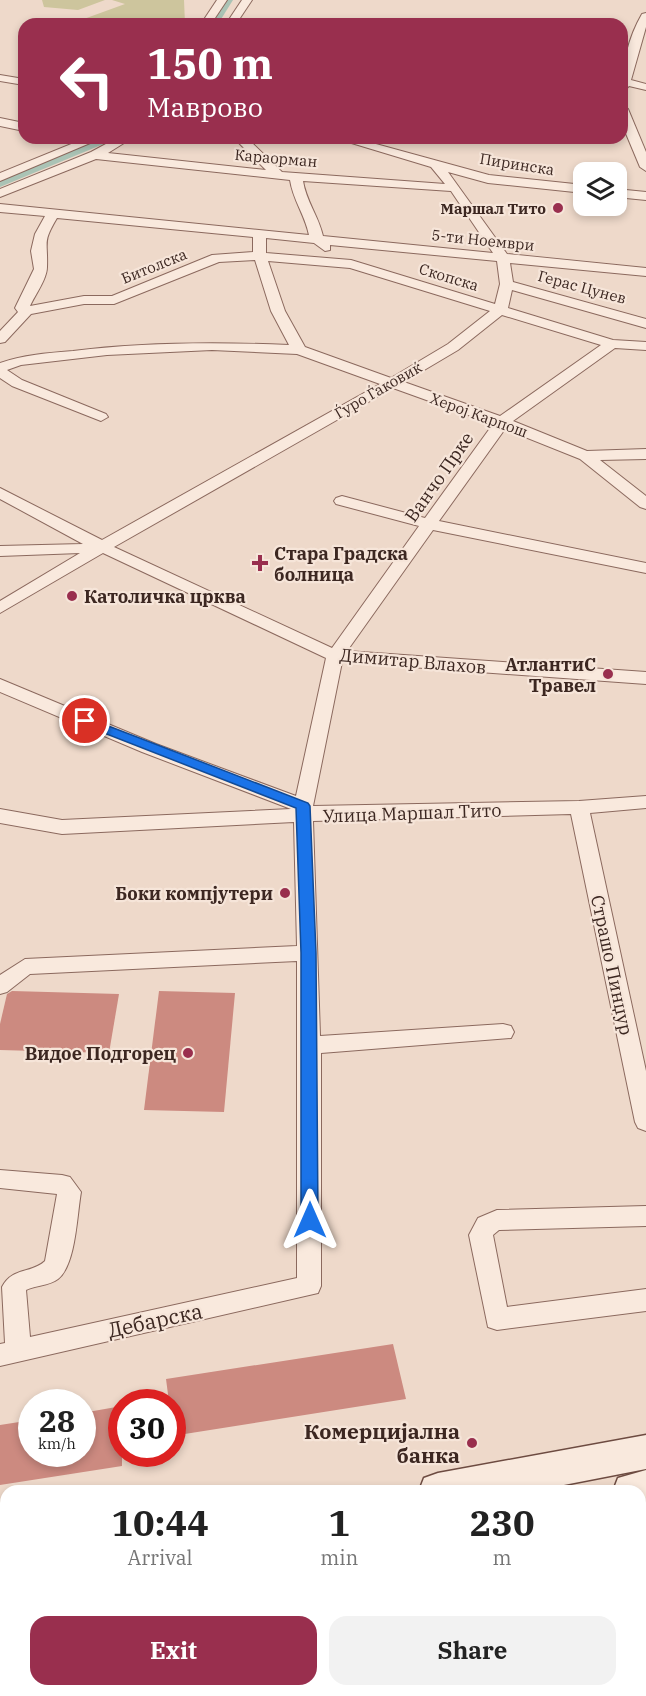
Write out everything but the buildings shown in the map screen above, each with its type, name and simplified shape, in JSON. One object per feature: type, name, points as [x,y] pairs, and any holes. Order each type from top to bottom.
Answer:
[{"type":"main road","points":[[470,1485],[646,1452]]},
{"type":"street","points":[[211,18],[222,0]]},
{"type":"street","points":[[235,18],[247,0]]},
{"type":"street","points":[[628,71],[639,30],[646,16]]},
{"type":"street","points":[[0,78],[18,81]]},
{"type":"street","points":[[628,86],[646,87]]},
{"type":"street","points":[[628,119],[640,138],[646,167]]},
{"type":"street","points":[[0,122],[18,126]]},
{"type":"street","points":[[1,176],[78,144]]},
{"type":"street","points":[[0,193],[94,156],[115,144]]},
{"type":"street","points":[[246,144],[278,175]]},
{"type":"street","name":"Пиринска","points":[[363,144],[488,179],[573,188]]},
{"type":"street","name":"Караорман","points":[[94,156],[296,177],[455,188]]},
{"type":"street","points":[[434,163],[455,188],[503,258],[507,284],[500,310]]},
{"type":"street","points":[[296,177],[299,196],[311,214],[317,240],[330,253],[351,264]]},
{"type":"street","points":[[627,194],[646,196]]},
{"type":"street","points":[[0,208],[317,240]]},
{"type":"street","points":[[0,339],[26,311],[22,308],[41,269],[38,251],[41,234],[53,214]]},
{"type":"street","points":[[259,234],[260,256],[278,311],[299,350]]},
{"type":"street","name":"5-ти Ноември","points":[[317,240],[646,272]]},
{"type":"street","name":"Битолска","points":[[26,311],[84,300],[114,300],[217,258],[260,256]]},
{"type":"street","name":"Скопска","points":[[260,256],[351,264],[612,344],[646,346]]},
{"type":"street","name":"Герас Цунев","points":[[507,284],[616,313],[646,324]]},
{"type":"street","name":"Ѓуро Ѓаковиќ","points":[[0,608],[102,547],[392,383],[453,346],[500,310]]},
{"type":"street","name":"Ванчо Прке","points":[[309,1286],[309,953],[303,811],[334,656],[502,422],[612,344]]},
{"type":"street","name":"Херој Карпош","points":[[0,370],[19,361],[150,349],[226,346],[299,350],[502,422],[585,456],[646,504]]},
{"type":"street","points":[[0,370],[45,395],[101,417]]},
{"type":"street","points":[[585,456],[646,454]]},
{"type":"street","name":"Димитар Влахов","points":[[0,494],[102,547],[334,656],[646,678]]},
{"type":"street","points":[[342,501],[430,524],[646,568]]},
{"type":"street","points":[[0,551],[102,547]]},
{"type":"street","points":[[0,685],[303,811]]},
{"type":"street","name":"Улица Маршал Тито","points":[[0,816],[62,827],[257,816],[303,811],[579,807],[646,802]]},
{"type":"street","name":"Страшо Пинџур","points":[[579,807],[646,1122]]},
{"type":"street","points":[[0,986],[26,967],[309,953]]},
{"type":"street","points":[[310,1045],[503,1032]]},
{"type":"street","points":[[0,1179],[63,1184],[69,1192],[57,1264],[47,1274],[23,1279],[14,1287],[9,1353]]},
{"type":"street","points":[[646,1216],[497,1220],[486,1225],[481,1235],[497,1319],[646,1300]]},
{"type":"street","name":"Дебарска","points":[[9,1353],[309,1286]]},
{"type":"shaded area","points":[[42,0],[105,0],[78,10],[44,7]]},
{"type":"shaded area","points":[[112,0],[184,0],[185,18],[86,18],[125,4]]},
{"type":"waterway","points":[[216,18],[227,0]]},
{"type":"waterway","points":[[0,183],[96,144]]},
{"type":"place","name":"Маршал Тито","points":[[558,208]]},
{"type":"place","name":"Стара Градска болница","points":[[260,563]]},
{"type":"place","name":"Католичка црква","points":[[72,596]]},
{"type":"place","name":"АтлантиС Травел","points":[[608,674]]},
{"type":"place","name":"Боки компјутери","points":[[285,893]]},
{"type":"place","name":"Видое Подгорец","points":[[188,1053]]},
{"type":"place","name":"Комерцијална банка","points":[[472,1443]]},
{"type":"route","points":[[85,721],[149,748],[303,806],[309,953],[310,1220]]}]
